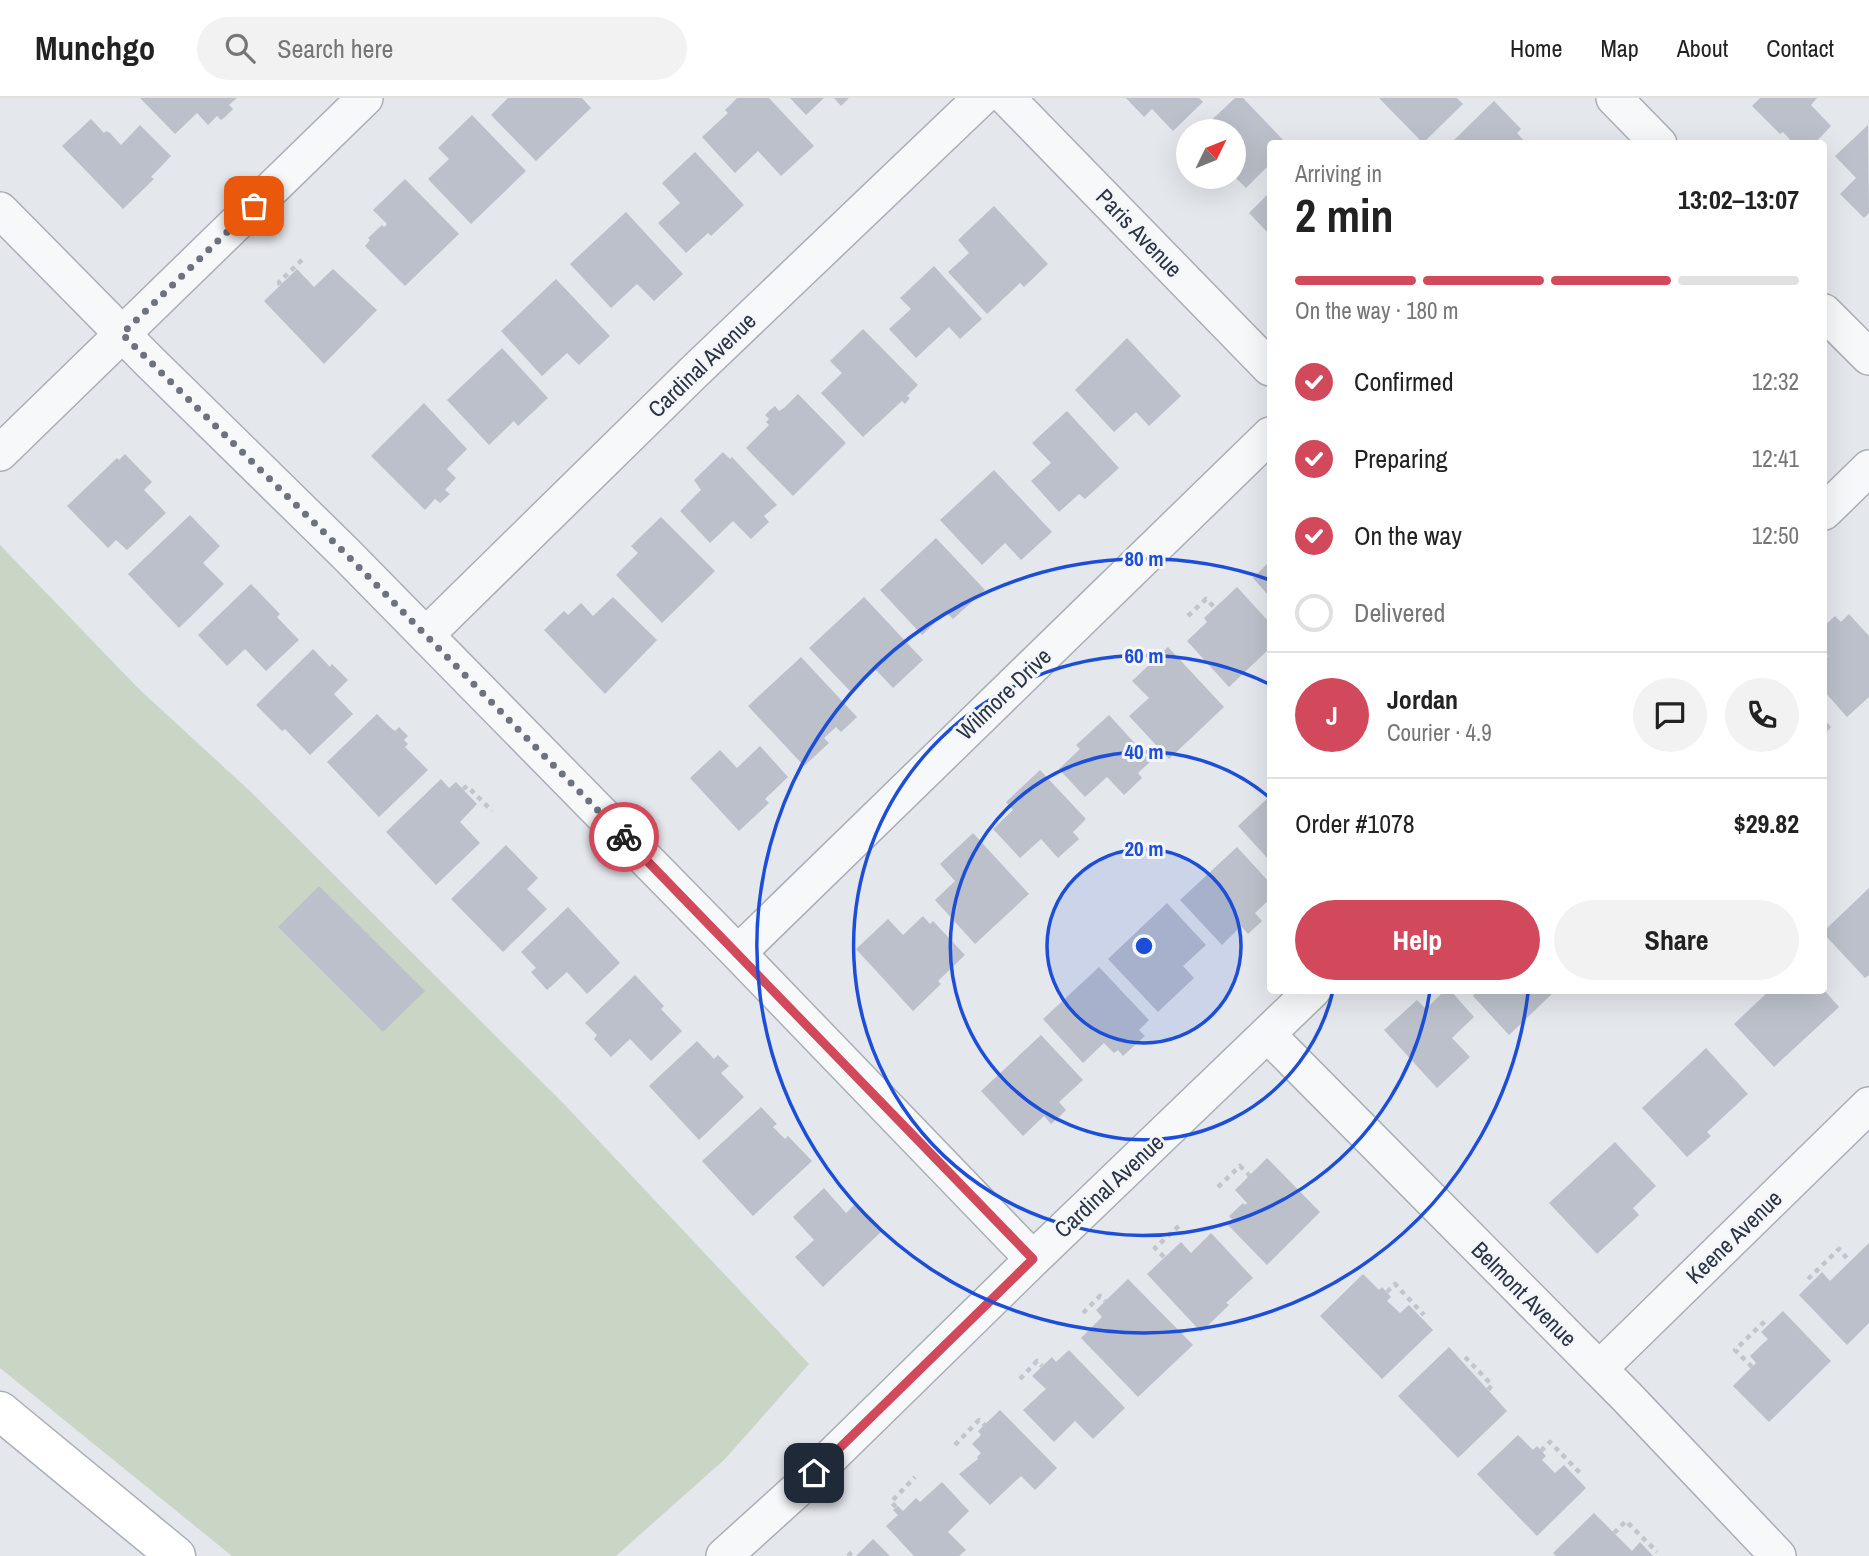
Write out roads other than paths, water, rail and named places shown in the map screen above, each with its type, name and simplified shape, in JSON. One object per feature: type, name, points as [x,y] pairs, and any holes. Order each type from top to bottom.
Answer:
[{"type":"main road","points":[[0,1411],[176,1556]]},
{"type":"street","points":[[0,453],[365,98]]},
{"type":"street","name":"Cardinal Avenue","points":[[426,635],[685,381],[981,98]]},
{"type":"street","name":"Paris Avenue","points":[[1007,98],[1267,365]]},
{"type":"street","points":[[1614,98],[1655,140]]},
{"type":"street","points":[[0,210],[426,635],[1033,1259]]},
{"type":"street","points":[[1827,315],[1869,357]]},
{"type":"street","name":"Wilmore Drive","points":[[738,953],[1267,438]]},
{"type":"street","points":[[1827,509],[1869,468]]},
{"type":"street","name":"Cardinal Avenue","points":[[724,1556],[798,1489],[1309,994]]},
{"type":"street","name":"Belmont Avenue","points":[[1268,1035],[1599,1369],[1777,1556]]},
{"type":"street","name":"Keene Avenue","points":[[1599,1369],[1869,1105]]}]
